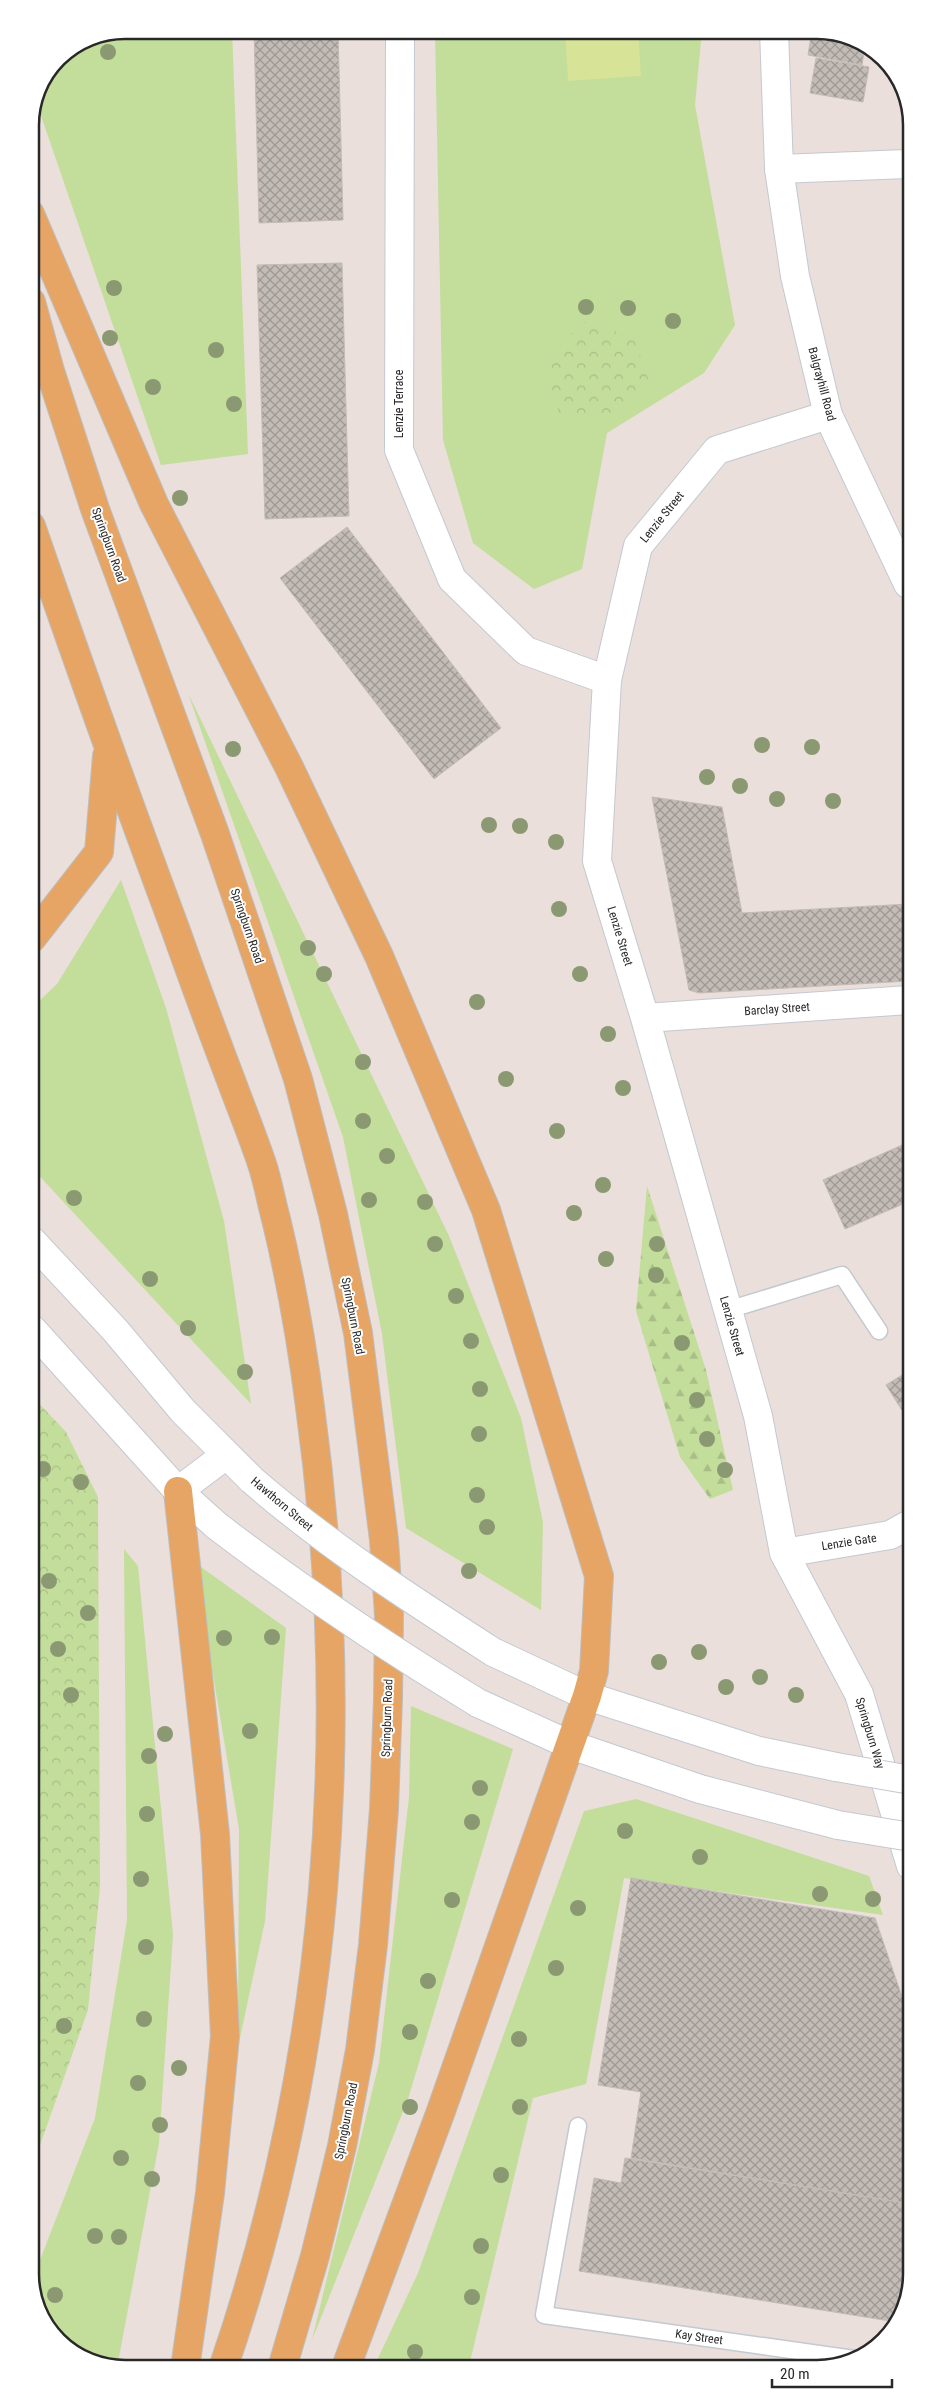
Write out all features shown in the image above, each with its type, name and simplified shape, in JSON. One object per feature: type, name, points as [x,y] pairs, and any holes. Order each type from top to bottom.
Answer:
[{"type":"main road","points":[[39,235],[154,504],[289,767],[379,956],[486,1210],[517,1318],[599,1576],[594,1671],[587,1696],[568,1744],[441,2111],[349,2360]]},
{"type":"main road","name":"Springburn Road","points":[[39,331],[50,371],[96,509],[218,843],[298,1079],[332,1214],[358,1333],[382,1522],[389,1615],[388,1698],[384,1809],[373,1944],[360,2050],[342,2146],[315,2256],[284,2360]]},
{"type":"main road","points":[[39,549],[108,748],[262,1166],[288,1270],[305,1364],[320,1475],[328,1567],[332,1662],[330,1773],[322,1908],[292,2112],[255,2265],[225,2360]]},
{"type":"main road","points":[[39,929],[99,852],[108,748]]},
{"type":"main road","points":[[178,1491],[215,1834],[225,2036],[210,2193],[186,2360]]},
{"type":"street","name":"Lenzie Terrace","points":[[400,39],[399,450],[452,579],[526,651],[607,680]]},
{"type":"street","name":"Balgrayhill Road","points":[[774,39],[779,169],[795,276],[828,415],[903,573]]},
{"type":"street","points":[[779,169],[903,164]]},
{"type":"street","name":"Lenzie Street","points":[[784,1553],[758,1416],[645,1018],[598,861],[607,680],[638,546],[717,450],[828,415]]},
{"type":"street","name":"Barclay Street","points":[[645,1018],[903,1000]]},
{"type":"street","name":"Hawthorn Street","points":[[39,1248],[115,1330],[183,1410],[252,1480],[339,1550],[405,1596],[493,1652],[587,1696],[759,1751],[903,1779]]},
{"type":"street","points":[[39,1337],[178,1491],[217,1526],[286,1579],[337,1614],[478,1703],[568,1744],[700,1789],[838,1825],[903,1836]]},
{"type":"street","points":[[178,1491],[226,1455]]},
{"type":"street","name":"Lenzie Gate","points":[[784,1553],[890,1535],[903,1528]]},
{"type":"street","name":"Springburn Way","points":[[784,1553],[859,1694],[903,1840]]},
{"type":"lane","points":[[728,1310],[842,1275],[878,1331]]},
{"type":"lane","name":"Kay Street","points":[[578,2126],[544,2315],[841,2357]]},
{"type":"green space","points":[[125,39],[232,39],[248,454],[161,465],[40,113],[48,87],[57,73],[68,60],[92,45],[108,40]]},
{"type":"green space","points":[[435,39],[701,39],[695,105],[735,325],[704,373],[607,433],[582,569],[534,589],[473,543],[443,440]]},
{"type":"green space","points":[[566,39],[639,39],[641,76],[568,81]]},
{"type":"green space","points":[[584,322],[634,337],[649,381],[609,418],[559,413],[544,360]]},
{"type":"green space","points":[[188,693],[449,1236],[521,1418],[543,1522],[541,1610],[406,1528],[382,1334],[343,1137]]},
{"type":"green space","points":[[121,880],[166,1008],[224,1221],[251,1404],[39,1176],[39,1001],[57,984]]},
{"type":"green space","points":[[647,1186],[706,1370],[733,1490],[710,1499],[680,1457],[636,1311]]},
{"type":"green space","points":[[39,1403],[66,1432],[98,1497],[100,1887],[88,2010],[39,2148]]},
{"type":"green space","points":[[124,1549],[138,1566],[173,1935],[159,2143],[119,2360],[97,2356],[73,2342],[60,2331],[43,2302],[40,2291],[39,2263],[95,2118],[127,1920]]},
{"type":"green space","points":[[194,1562],[286,1628],[265,1921],[238,2047],[239,1829]]},
{"type":"green space","points":[[411,1706],[513,1749],[408,2099],[312,2340],[379,2063],[409,1797]]},
{"type":"green space","points":[[636,1799],[869,1876],[883,1915],[624,1878],[586,2084],[533,2098],[470,2360],[377,2360],[418,2273],[584,1811]]},
{"type":"building","points":[[254,39],[338,39],[343,220],[259,223]]},
{"type":"building","points":[[811,39],[834,40],[850,45],[864,53],[862,65],[808,55]]},
{"type":"building","points":[[816,58],[869,67],[863,102],[810,93]]},
{"type":"building","points":[[342,263],[349,516],[265,519],[257,265]]},
{"type":"building","points":[[347,527],[501,728],[434,779],[280,578]]},
{"type":"building","points":[[652,797],[722,807],[742,913],[903,904],[903,981],[699,993],[689,990]]},
{"type":"building","points":[[903,1145],[903,1204],[845,1229],[823,1180]]},
{"type":"building","points":[[903,1374],[903,1412],[886,1385]]},
{"type":"building","points":[[631,1878],[875,1918],[903,2000],[903,2203],[631,2158],[641,2092],[598,2085]]},
{"type":"building","points":[[625,2158],[903,2203],[903,2285],[897,2307],[890,2321],[579,2271],[594,2178],[621,2183]]}]
